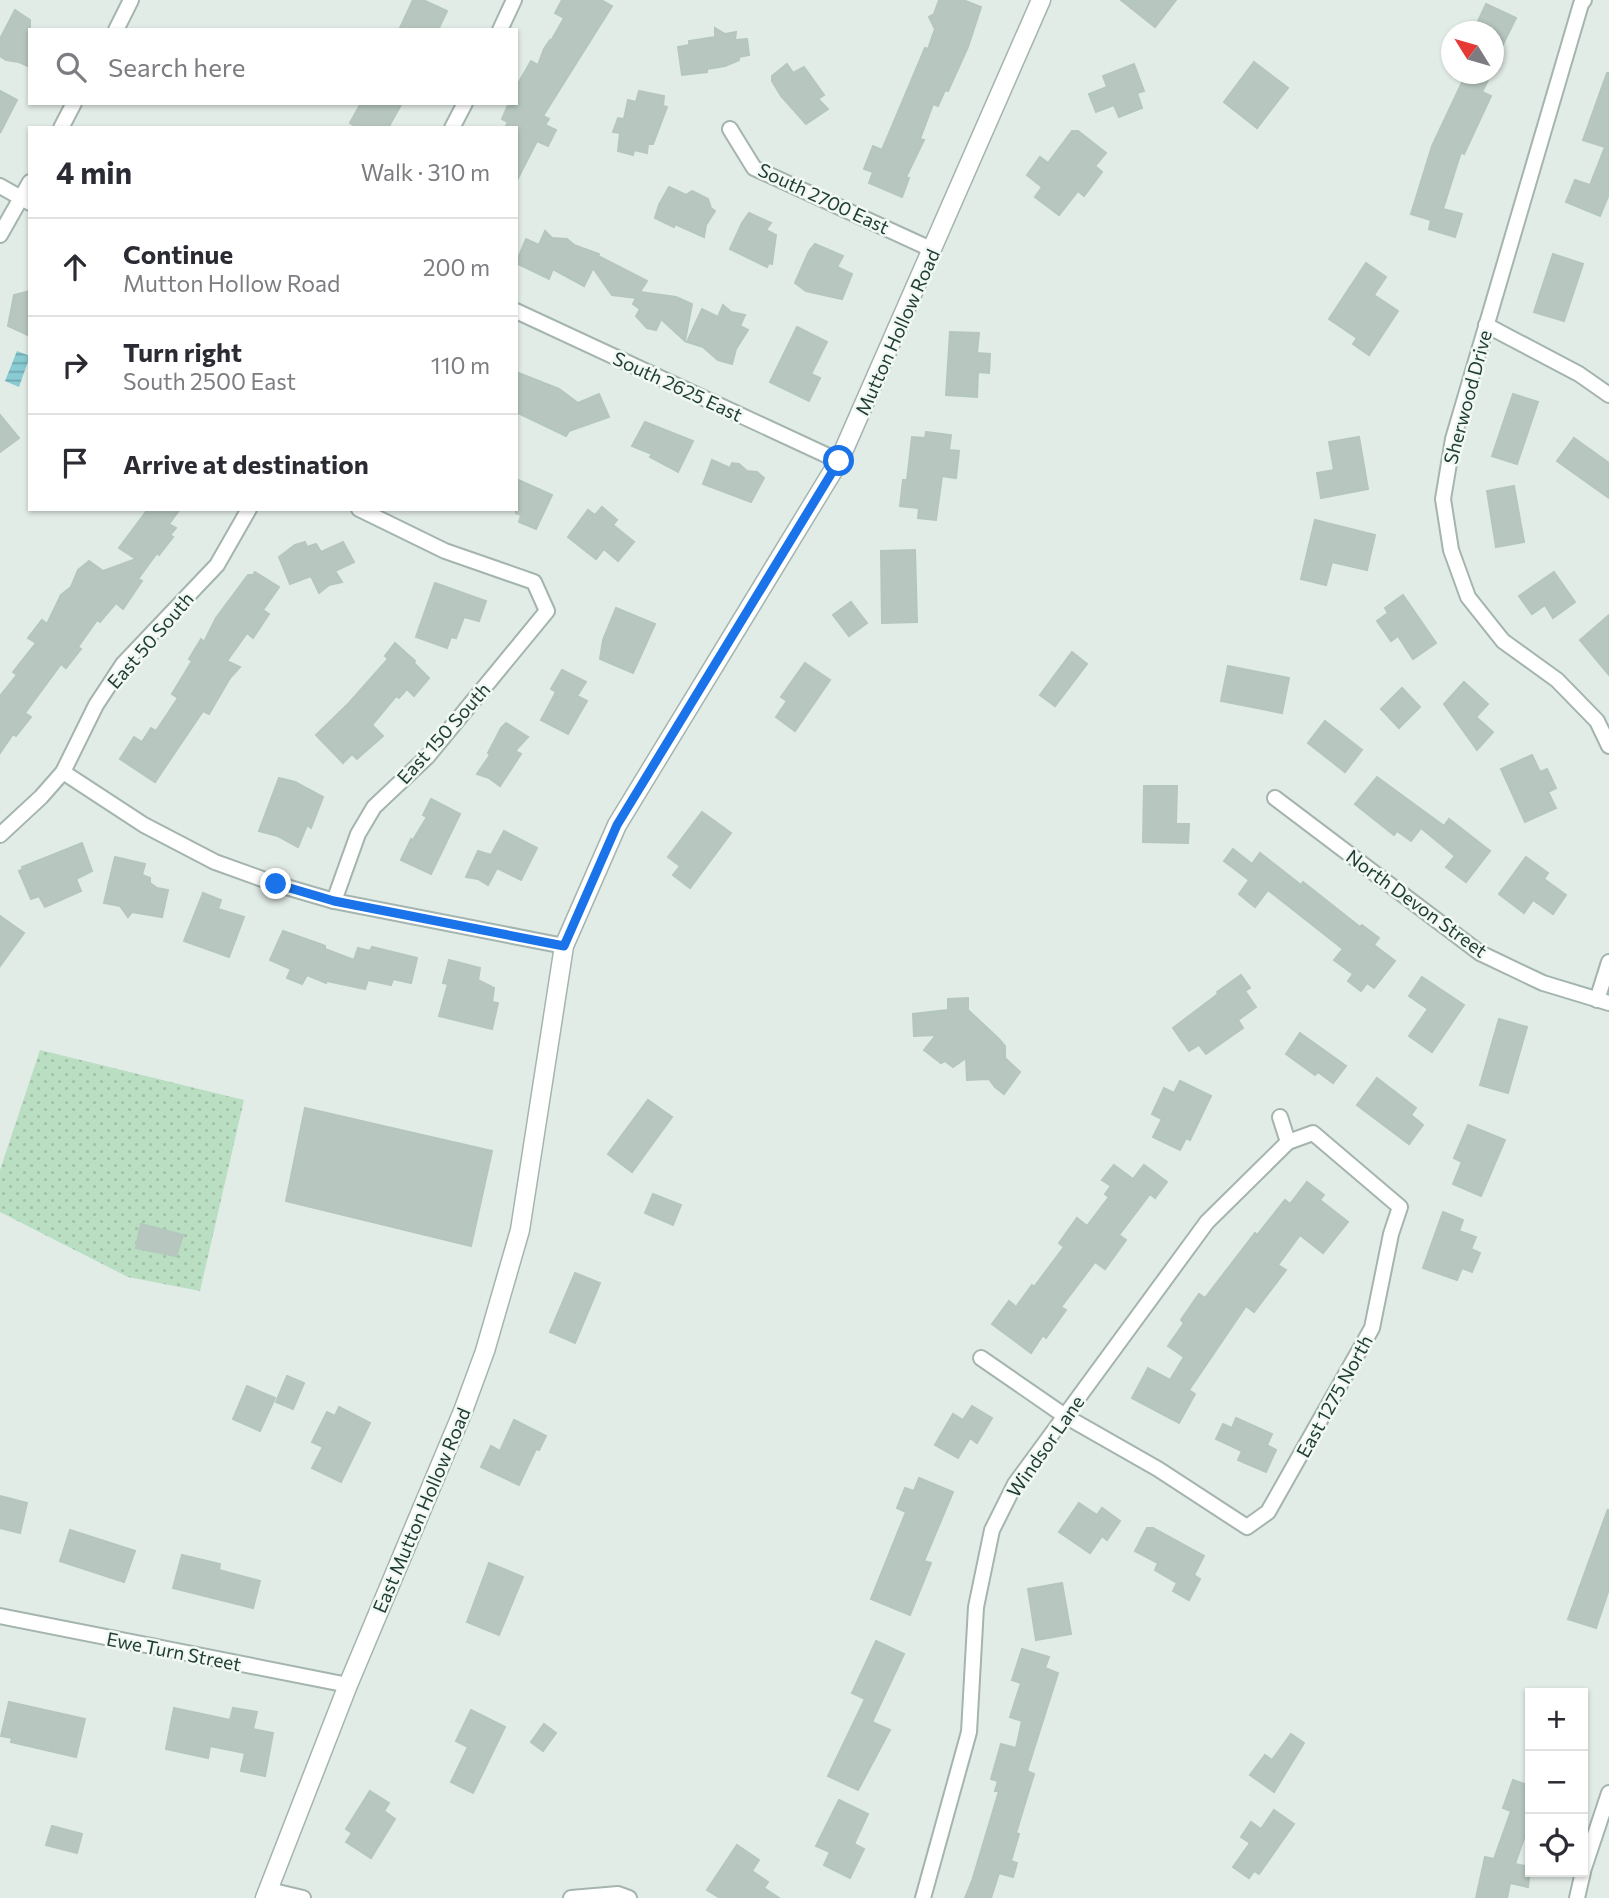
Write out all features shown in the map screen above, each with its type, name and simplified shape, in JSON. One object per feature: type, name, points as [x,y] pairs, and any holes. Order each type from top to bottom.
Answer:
[{"type":"street","points":[[117,28],[131,0]]},
{"type":"street","points":[[501,28],[514,0]]},
{"type":"street","name":"Mutton Hollow Road","points":[[538,1111],[564,946],[617,825],[839,461],[1041,0]]},
{"type":"street","name":"Sherwood Drive","points":[[1584,0],[1453,439],[1443,499],[1451,550],[1468,597],[1503,641],[1557,680],[1597,721],[1609,746]]},
{"type":"street","points":[[62,126],[73,105]]},
{"type":"street","points":[[453,126],[464,105]]},
{"type":"street","name":"South 2700 East","points":[[730,129],[754,168],[933,250]]},
{"type":"street","points":[[0,186],[25,201],[0,234]]},
{"type":"street","name":"South 2625 East","points":[[518,312],[839,461]]},
{"type":"street","points":[[1486,325],[1579,374],[1609,395]]},
{"type":"street","name":"East 50 South","points":[[0,835],[41,797],[63,772],[96,705],[123,664],[216,565],[248,511]]},
{"type":"street","name":"East 150 South","points":[[334,901],[358,834],[374,807],[427,757],[547,611],[534,582],[445,551],[363,511]]},
{"type":"street","points":[[63,772],[144,825],[215,862],[276,884],[334,901],[564,946]]},
{"type":"street","name":"North Devon Street","points":[[1275,798],[1480,953],[1543,983],[1603,1002]]},
{"type":"street","points":[[1603,1002],[1609,962]]},
{"type":"street","name":"East Mutton Hollow Road","points":[[267,1894],[348,1685],[463,1411],[485,1352],[520,1230],[538,1111]]},
{"type":"street","points":[[1280,1117],[1288,1142]]},
{"type":"street","name":"East 1275 North","points":[[1065,1416],[1158,1469],[1247,1527],[1268,1513],[1372,1328],[1391,1234],[1400,1208],[1313,1133],[1288,1142]]},
{"type":"street","name":"Windsor Lane","points":[[923,1898],[969,1732],[976,1607],[992,1530],[1015,1484],[1207,1222],[1288,1142]]},
{"type":"street","points":[[981,1358],[1065,1416]]},
{"type":"street","name":"Ewe Turn Street","points":[[0,1616],[348,1685]]},
{"type":"street","points":[[1588,1857],[1609,1793]]},
{"type":"street","points":[[1577,1898],[1582,1877]]},
{"type":"street","points":[[267,1894],[303,1898]]},
{"type":"street","points":[[571,1898],[618,1894],[629,1898]]},
{"type":"green space","points":[[40,1050],[244,1100],[200,1291],[128,1277],[0,1212],[0,1170]]},
{"type":"water","points":[[17,351],[28,355],[19,387],[5,381]]},
{"type":"building","points":[[413,0],[423,0],[447,11],[439,28],[400,28]]},
{"type":"building","points":[[562,0],[601,0],[612,6],[543,116],[549,119],[545,125],[556,130],[548,146],[537,141],[518,178],[518,126],[506,126],[508,122],[502,119],[508,105],[518,105],[518,84],[531,61],[538,65],[544,49],[564,18],[555,13]]},
{"type":"building","points":[[939,0],[963,0],[981,7],[968,47],[948,91],[945,90],[938,106],[933,104],[920,139],[924,140],[906,177],[909,178],[902,197],[869,183],[873,172],[864,169],[873,146],[882,150],[925,48],[928,49],[935,29],[929,17],[934,14]]},
{"type":"building","points":[[1121,0],[1176,0],[1155,27]]},
{"type":"building","points":[[1486,4],[1516,18],[1504,42],[1504,21],[1478,21]]},
{"type":"building","points":[[15,10],[30,20],[28,66],[0,56],[0,39]]},
{"type":"building","points":[[715,28],[725,34],[736,32],[735,40],[747,39],[749,55],[739,57],[739,60],[725,66],[707,69],[707,72],[682,75],[678,47],[689,45],[689,41],[715,37]]},
{"type":"building","points":[[1254,62],[1288,88],[1257,128],[1224,102]]},
{"type":"building","points":[[787,64],[793,73],[804,67],[824,95],[818,99],[828,109],[806,124],[781,96],[772,81],[772,76]]},
{"type":"building","points":[[1134,64],[1144,91],[1137,93],[1142,108],[1119,117],[1114,105],[1096,112],[1089,94],[1107,87],[1103,76]]},
{"type":"building","points":[[1607,73],[1609,194],[1600,216],[1566,202],[1575,180],[1590,185],[1605,147],[1583,140]]},
{"type":"building","points":[[1461,84],[1486,84],[1482,92],[1491,96],[1464,154],[1461,152],[1443,209],[1462,214],[1455,237],[1429,229],[1431,220],[1411,214],[1432,146]]},
{"type":"building","points":[[0,91],[17,100],[0,133]]},
{"type":"building","points":[[639,91],[664,96],[663,106],[667,107],[653,144],[648,144],[647,153],[634,150],[633,155],[618,151],[620,133],[613,132],[618,118],[624,119],[628,100],[636,102]]},
{"type":"building","points":[[360,105],[401,105],[389,126],[355,126],[350,123]]},
{"type":"building","points":[[1072,131],[1078,131],[1106,153],[1095,166],[1102,172],[1084,196],[1078,191],[1059,215],[1035,197],[1042,187],[1027,175],[1040,157],[1048,163]]},
{"type":"building","points":[[669,187],[686,195],[692,191],[708,199],[715,211],[706,225],[704,237],[655,218]]},
{"type":"building","points":[[749,213],[771,223],[766,230],[776,235],[772,264],[769,263],[767,267],[730,249]]},
{"type":"building","points":[[545,231],[552,238],[567,239],[580,250],[577,246],[599,254],[598,256],[647,281],[640,292],[676,297],[692,304],[685,341],[661,319],[656,330],[647,328],[636,316],[640,309],[633,304],[636,298],[612,295],[593,268],[584,286],[553,269],[549,279],[518,264],[526,239],[539,245]]},
{"type":"building","points":[[815,244],[843,256],[837,267],[852,274],[842,299],[806,291],[795,283],[809,251]]},
{"type":"building","points":[[1553,254],[1583,264],[1564,321],[1534,312]]},
{"type":"building","points":[[1366,263],[1386,277],[1374,295],[1398,311],[1369,355],[1353,344],[1357,338],[1329,319]]},
{"type":"building","points":[[28,292],[28,335],[8,326],[14,295]]},
{"type":"building","points":[[723,305],[731,312],[745,315],[740,326],[748,330],[736,349],[732,364],[718,360],[703,347],[687,342],[702,309],[718,317]]},
{"type":"building","points":[[797,327],[827,342],[811,374],[820,378],[809,401],[770,382]]},
{"type":"building","points":[[950,332],[979,333],[977,353],[990,354],[989,373],[978,372],[977,397],[946,395]]},
{"type":"building","points":[[518,373],[559,389],[578,403],[599,394],[609,417],[569,431],[566,436],[518,413]]},
{"type":"building","points":[[1513,394],[1538,402],[1517,464],[1492,456]]},
{"type":"building","points":[[0,415],[19,438],[0,452]]},
{"type":"building","points":[[645,422],[693,441],[678,472],[650,457],[652,454],[632,446]]},
{"type":"building","points":[[926,432],[951,435],[949,450],[959,451],[956,478],[942,476],[936,520],[918,518],[919,508],[900,506],[903,480],[907,480],[912,437],[925,438]]},
{"type":"building","points":[[1359,437],[1368,489],[1321,498],[1317,473],[1334,470],[1329,442]]},
{"type":"building","points":[[1574,438],[1609,463],[1609,498],[1557,461]]},
{"type":"building","points":[[712,460],[730,468],[732,463],[739,464],[747,471],[757,472],[764,478],[751,502],[703,484]]},
{"type":"building","points":[[518,480],[552,495],[536,529],[519,522],[521,515],[516,513]]},
{"type":"building","points":[[1514,486],[1524,542],[1496,547],[1487,491]]},
{"type":"building","points":[[602,507],[617,520],[613,525],[634,542],[618,561],[604,549],[596,559],[568,537],[588,510],[595,515]]},
{"type":"building","points":[[147,511],[179,511],[169,524],[176,528],[170,535],[173,537],[138,579],[142,581],[123,609],[116,603],[100,622],[97,620],[78,647],[81,649],[66,668],[61,664],[25,713],[31,717],[16,736],[13,734],[0,753],[0,696],[17,675],[13,672],[36,643],[28,638],[42,620],[47,624],[61,595],[71,587],[78,570],[89,561],[103,571],[136,559],[119,548]]},
{"type":"building","points":[[1315,520],[1375,535],[1367,570],[1332,562],[1326,585],[1301,579]]},
{"type":"building","points":[[305,542],[307,547],[316,544],[321,552],[343,542],[354,562],[335,571],[342,582],[329,585],[319,593],[311,576],[290,584],[279,557],[295,545]]},
{"type":"building","points":[[915,550],[917,622],[882,623],[881,551]]},
{"type":"building","points":[[255,572],[279,587],[263,610],[269,614],[253,638],[247,633],[227,661],[240,667],[230,678],[209,714],[203,711],[155,782],[120,759],[134,737],[142,742],[151,728],[156,731],[178,698],[172,694],[192,661],[189,659],[201,639],[204,642],[216,618],[248,575]]},
{"type":"building","points":[[1554,572],[1575,602],[1553,618],[1545,605],[1532,614],[1519,596]]},
{"type":"building","points":[[435,583],[486,601],[479,621],[464,617],[456,638],[451,637],[447,648],[416,637]]},
{"type":"building","points":[[1403,595],[1436,643],[1413,659],[1398,636],[1391,641],[1377,621],[1388,613],[1385,608]]},
{"type":"building","points":[[851,602],[867,623],[849,636],[833,615]]},
{"type":"building","points":[[616,608],[655,624],[633,673],[600,659],[603,640]]},
{"type":"building","points":[[1609,615],[1609,675],[1580,640]]},
{"type":"building","points":[[395,643],[429,678],[414,696],[407,689],[399,698],[396,696],[372,725],[383,736],[357,759],[352,754],[343,763],[316,735],[388,659],[385,656]]},
{"type":"building","points":[[1072,652],[1087,664],[1055,706],[1040,695]]},
{"type":"building","points":[[805,663],[830,680],[795,731],[776,717],[787,701],[781,697]]},
{"type":"building","points":[[1228,666],[1289,678],[1282,713],[1221,701]]},
{"type":"building","points":[[562,670],[586,682],[577,696],[587,701],[568,734],[541,720],[556,692],[551,689]]},
{"type":"building","points":[[1464,682],[1488,704],[1476,717],[1493,732],[1477,750],[1444,704]]},
{"type":"building","points":[[1402,688],[1420,707],[1399,728],[1381,709]]},
{"type":"building","points":[[1325,721],[1362,750],[1345,772],[1308,743]]},
{"type":"building","points":[[506,723],[528,737],[515,751],[521,754],[500,786],[477,774]]},
{"type":"building","points":[[1532,755],[1540,772],[1547,769],[1556,788],[1548,792],[1556,808],[1525,822],[1501,769]]},
{"type":"building","points":[[1377,777],[1444,826],[1449,819],[1490,851],[1466,882],[1446,867],[1455,856],[1421,828],[1411,841],[1397,831],[1394,835],[1355,804]]},
{"type":"building","points":[[279,778],[295,782],[323,797],[311,828],[307,825],[298,847],[278,836],[259,831]]},
{"type":"building","points":[[1144,786],[1177,786],[1176,824],[1189,824],[1188,843],[1143,842]]},
{"type":"building","points":[[431,799],[460,814],[431,874],[401,860],[411,839],[413,840],[427,817],[423,815]]},
{"type":"building","points":[[702,812],[731,833],[690,888],[673,875],[680,866],[668,857]]},
{"type":"building","points":[[504,831],[537,848],[521,880],[497,868],[488,885],[478,879],[466,877],[478,851],[491,855]]},
{"type":"building","points":[[82,843],[92,871],[76,879],[81,891],[45,907],[39,896],[31,899],[19,871],[22,867]]},
{"type":"building","points":[[1233,849],[1252,864],[1260,853],[1301,885],[1303,882],[1360,927],[1362,925],[1379,938],[1374,945],[1395,961],[1374,988],[1367,983],[1361,991],[1348,981],[1353,974],[1334,960],[1343,949],[1268,890],[1255,907],[1239,894],[1249,880],[1224,861]]},
{"type":"building","points":[[115,857],[145,864],[142,875],[150,878],[150,883],[157,888],[168,890],[162,917],[132,912],[128,917],[120,906],[104,903]]},
{"type":"building","points":[[1526,857],[1548,873],[1544,879],[1566,895],[1553,914],[1533,900],[1524,913],[1499,894]]},
{"type":"building","points":[[203,893],[221,900],[218,909],[244,917],[229,957],[184,941]]},
{"type":"building","points":[[0,916],[24,933],[0,966]]},
{"type":"building","points":[[283,931],[354,960],[358,948],[370,951],[372,947],[417,958],[411,983],[393,979],[391,985],[368,980],[365,989],[327,981],[326,983],[307,975],[302,984],[287,978],[291,969],[270,960]]},
{"type":"building","points":[[449,960],[480,968],[478,980],[494,988],[492,1002],[498,1003],[492,1029],[439,1016],[448,984],[443,983]]},
{"type":"building","points":[[1241,975],[1250,988],[1245,991],[1256,1007],[1238,1020],[1243,1028],[1206,1054],[1199,1045],[1189,1051],[1173,1028]]},
{"type":"building","points":[[1422,977],[1464,1005],[1432,1052],[1409,1036],[1428,1009],[1409,996]]},
{"type":"building","points":[[968,998],[968,1010],[1005,1046],[1005,1058],[1020,1072],[1004,1094],[989,1079],[967,1080],[966,1058],[953,1067],[945,1061],[941,1063],[924,1050],[936,1035],[914,1036],[913,1014],[948,1010],[948,999]]},
{"type":"building","points":[[1499,1019],[1527,1027],[1508,1093],[1480,1085]]},
{"type":"building","points":[[1300,1033],[1346,1066],[1333,1083],[1318,1072],[1315,1075],[1286,1054]]},
{"type":"building","points":[[1377,1078],[1416,1108],[1411,1115],[1423,1125],[1409,1144],[1357,1105]]},
{"type":"building","points":[[1180,1081],[1211,1096],[1190,1140],[1186,1138],[1180,1150],[1153,1137],[1162,1119],[1152,1114],[1164,1088],[1174,1093]]},
{"type":"building","points":[[648,1100],[672,1117],[632,1172],[608,1154]]},
{"type":"building","points":[[305,1108],[492,1151],[471,1246],[286,1201]]},
{"type":"building","points":[[1468,1125],[1505,1140],[1481,1196],[1453,1184],[1462,1162],[1454,1158]]},
{"type":"building","points":[[1114,1165],[1133,1179],[1144,1165],[1167,1182],[1155,1198],[1150,1194],[1119,1235],[1126,1240],[1105,1269],[1095,1262],[1061,1307],[1066,1310],[1046,1338],[1043,1335],[1031,1353],[992,1324],[1009,1301],[1016,1307],[1032,1285],[1034,1287],[1064,1247],[1059,1243],[1077,1218],[1087,1226],[1109,1197],[1105,1194],[1111,1186],[1102,1180]]},
{"type":"building","points":[[1307,1182],[1324,1195],[1320,1200],[1348,1222],[1323,1253],[1300,1235],[1278,1265],[1286,1270],[1254,1312],[1246,1306],[1189,1390],[1195,1394],[1179,1423],[1132,1398],[1148,1368],[1170,1380],[1184,1357],[1168,1346],[1184,1323],[1181,1320],[1199,1294],[1205,1298],[1255,1233],[1257,1235],[1285,1200],[1290,1204]]},
{"type":"building","points":[[653,1194],[681,1205],[673,1225],[645,1213]]},
{"type":"building","points":[[1443,1212],[1463,1220],[1459,1231],[1476,1237],[1471,1249],[1480,1253],[1472,1272],[1462,1268],[1457,1280],[1423,1268]]},
{"type":"building","points":[[141,1224],[183,1235],[176,1256],[136,1248]]},
{"type":"building","points":[[575,1273],[600,1283],[575,1343],[550,1332]]},
{"type":"building","points":[[287,1376],[304,1383],[293,1409],[276,1402]]},
{"type":"building","points":[[247,1386],[275,1398],[260,1431],[233,1419]]},
{"type":"building","points":[[972,1406],[992,1418],[977,1443],[970,1438],[958,1458],[935,1445],[953,1414],[963,1420]]},
{"type":"building","points":[[339,1407],[370,1423],[341,1482],[312,1468],[323,1447],[312,1442],[327,1412],[335,1416]]},
{"type":"building","points":[[1236,1418],[1272,1434],[1267,1445],[1276,1450],[1266,1472],[1238,1460],[1242,1451],[1216,1439],[1223,1424],[1232,1428]]},
{"type":"building","points":[[514,1420],[546,1436],[539,1450],[536,1449],[519,1485],[481,1467],[491,1446],[500,1451]]},
{"type":"building","points":[[919,1478],[953,1492],[924,1561],[931,1563],[910,1615],[871,1599],[906,1512],[897,1508],[905,1488],[914,1491]]},
{"type":"building","points":[[0,1496],[27,1503],[20,1533],[0,1528]]},
{"type":"building","points":[[1079,1503],[1097,1515],[1102,1508],[1120,1521],[1107,1540],[1102,1536],[1090,1553],[1059,1532]]},
{"type":"building","points":[[1608,1509],[1609,1589],[1596,1628],[1568,1619]]},
{"type":"building","points":[[1147,1528],[1153,1528],[1204,1556],[1194,1575],[1200,1579],[1189,1600],[1173,1591],[1177,1583],[1155,1570],[1158,1563],[1135,1551]]},
{"type":"building","points":[[70,1530],[135,1551],[124,1582],[60,1561]]},
{"type":"building","points":[[182,1555],[220,1564],[219,1570],[260,1581],[253,1608],[173,1588]]},
{"type":"building","points":[[489,1563],[523,1577],[499,1635],[467,1622]]},
{"type":"building","points":[[1062,1583],[1071,1634],[1036,1640],[1028,1589]]},
{"type":"building","points":[[876,1641],[904,1654],[872,1722],[890,1730],[858,1790],[828,1776],[865,1699],[852,1693]]},
{"type":"building","points":[[1022,1649],[1049,1657],[1045,1668],[1058,1673],[1027,1771],[1034,1774],[1016,1833],[1019,1834],[1011,1861],[1017,1863],[1013,1877],[999,1873],[991,1898],[965,1898],[999,1791],[995,1791],[998,1781],[991,1779],[1001,1744],[1016,1748],[1022,1721],[1010,1717],[1021,1683],[1012,1680]]},
{"type":"building","points":[[9,1702],[85,1719],[76,1757],[11,1742],[12,1738],[1,1736]]},
{"type":"building","points":[[174,1708],[230,1720],[233,1708],[257,1712],[253,1729],[273,1733],[265,1776],[241,1771],[245,1753],[210,1746],[208,1758],[166,1749]]},
{"type":"building","points":[[471,1710],[505,1727],[473,1793],[451,1782],[468,1747],[456,1741]]},
{"type":"building","points":[[544,1724],[556,1733],[543,1751],[531,1742]]},
{"type":"building","points":[[1291,1734],[1304,1743],[1274,1792],[1250,1775],[1265,1755],[1272,1760]]},
{"type":"building","points":[[1513,1780],[1525,1784],[1525,1835],[1515,1864],[1525,1866],[1525,1877],[1529,1877],[1528,1887],[1510,1883],[1507,1898],[1476,1898],[1485,1857],[1494,1859],[1511,1811],[1503,1808]]},
{"type":"building","points":[[370,1791],[389,1803],[384,1811],[395,1819],[371,1858],[346,1842],[352,1833],[346,1829]]},
{"type":"building","points":[[839,1800],[868,1814],[854,1844],[864,1849],[850,1878],[824,1865],[830,1852],[816,1846]]},
{"type":"building","points":[[1274,1810],[1294,1824],[1259,1874],[1254,1871],[1249,1878],[1233,1867],[1250,1843],[1241,1837],[1251,1822],[1261,1829]]},
{"type":"building","points":[[52,1826],[82,1834],[77,1853],[46,1845]]},
{"type":"building","points":[[737,1845],[759,1860],[752,1871],[768,1882],[764,1888],[779,1898],[720,1898],[707,1890]]},
{"type":"route","points":[[276,884],[334,901],[564,946],[617,825],[839,461]]}]
